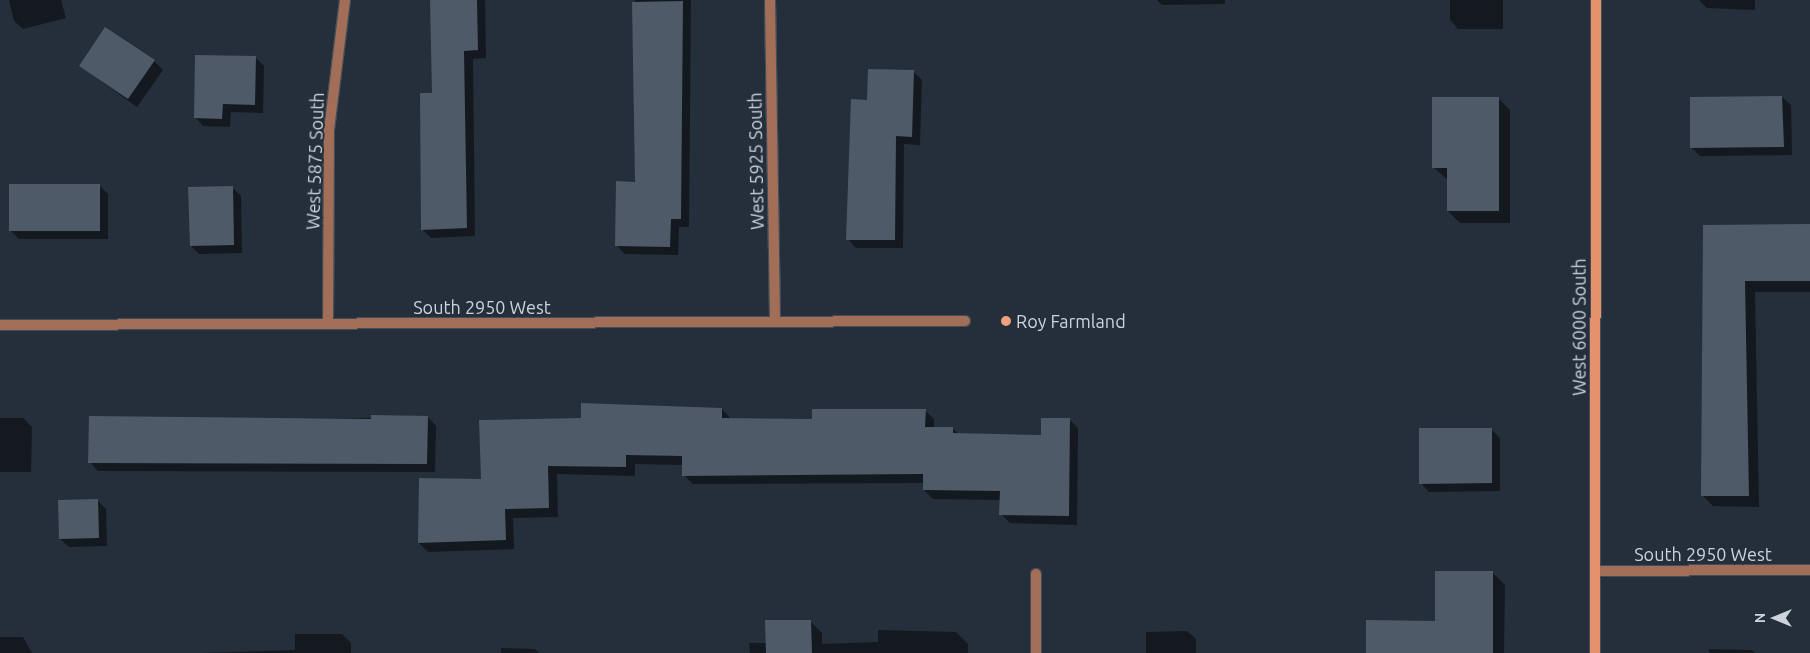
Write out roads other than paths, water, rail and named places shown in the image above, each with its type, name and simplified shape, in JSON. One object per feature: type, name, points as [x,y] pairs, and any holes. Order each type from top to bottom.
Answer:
[{"type":"street","name":"West 5875 South","points":[[328,324],[329,130],[345,0]]},
{"type":"street","name":"West 5925 South","points":[[770,0],[775,322]]},
{"type":"street","name":"West 6000 South","points":[[1595,653],[1596,0]]},
{"type":"street","name":"South 2950 West","points":[[0,325],[965,321]]},
{"type":"street","name":"South 2950 West","points":[[1596,570],[1810,570]]},
{"type":"street","points":[[1036,574],[1036,653]]},
{"type":"place","name":"Roy Farmland","points":[[1006,321]]}]
